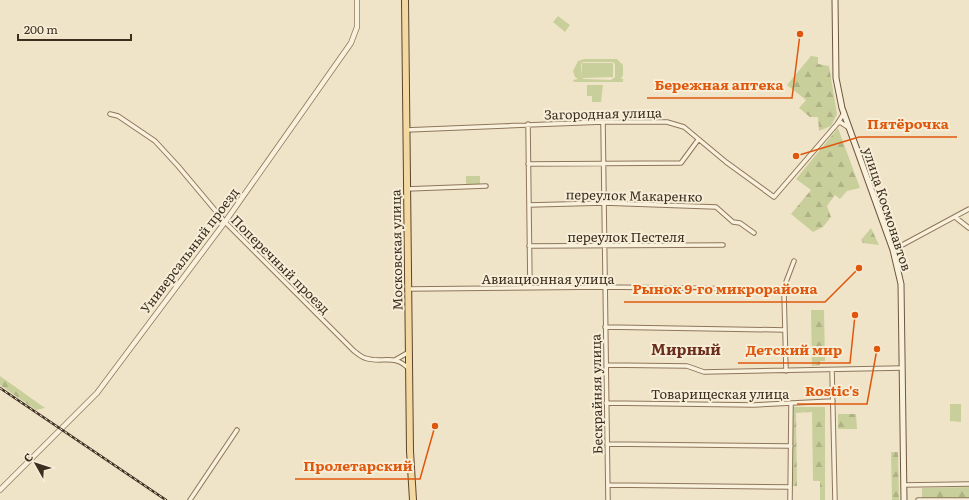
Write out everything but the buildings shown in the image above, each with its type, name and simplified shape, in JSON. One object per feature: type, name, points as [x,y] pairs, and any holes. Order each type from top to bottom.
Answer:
[{"type":"main road","name":"Московская улица","points":[[405,0],[410,458],[413,500]]},
{"type":"main road","name":"улица Космонавтов","points":[[835,0],[836,78],[844,113],[893,250],[901,284],[904,500]]},
{"type":"street","name":"Универсальный проезд","points":[[0,490],[97,393],[225,222],[351,44],[357,27],[357,0]]},
{"type":"street","name":"Загородная улица","points":[[406,130],[528,124],[668,122],[684,127],[698,140],[774,197],[837,124],[844,113]]},
{"type":"street","name":"Поперечный проезд","points":[[110,114],[118,116],[155,141],[225,222],[354,351],[364,358],[395,360],[402,362],[409,369]]},
{"type":"street","name":"Бескрайняя улица","points":[[603,122],[608,500]]},
{"type":"street","points":[[837,124],[840,122],[849,128]]},
{"type":"street","points":[[528,124],[530,288]]},
{"type":"street","points":[[528,164],[603,162],[681,163],[698,140]]},
{"type":"street","points":[[406,189],[486,186]]},
{"type":"street","name":"переулок Макаренко","points":[[529,205],[604,203],[716,207],[733,222],[740,223],[754,233]]},
{"type":"street","points":[[893,250],[969,209]]},
{"type":"street","points":[[955,217],[969,228]]},
{"type":"street","name":"переулок Пестеля","points":[[529,246],[724,245]]},
{"type":"street","points":[[786,371],[784,292],[794,261]]},
{"type":"street","name":"Авиационная улица","points":[[408,289],[605,287],[749,289],[784,292]]},
{"type":"street","points":[[605,327],[785,330]]},
{"type":"street","points":[[395,360],[409,352]]},
{"type":"street","points":[[606,364],[687,366],[704,372],[902,368]]},
{"type":"street","points":[[832,370],[834,500]]},
{"type":"street","name":"Товарищеская улица","points":[[606,403],[791,404],[797,402],[833,401]]},
{"type":"street","points":[[790,500],[791,404]]},
{"type":"street","points":[[190,500],[237,430]]},
{"type":"street","points":[[607,444],[791,446]]},
{"type":"street","points":[[904,484],[969,484]]},
{"type":"street","points":[[608,485],[790,487]]},
{"type":"street","points":[[918,500],[969,500]]},
{"type":"green space","points":[[558,16],[570,25],[565,32],[553,22]]},
{"type":"green space","points":[[811,56],[818,57],[818,64],[829,66],[837,114],[831,126],[819,131],[818,117],[810,117],[799,108],[806,100],[787,85]]},
{"type":"green space","points":[[584,59],[617,59],[623,65],[623,75],[621,79],[623,79],[623,82],[574,82],[573,80],[578,79],[575,77],[573,71],[578,61]],"holes":[[[583,62],[613,62],[615,64],[615,77],[611,80],[584,79],[582,78],[581,64]]]},
{"type":"green space","points":[[582,63],[613,63],[613,77],[582,78]]},
{"type":"green space","points":[[587,85],[603,85],[601,102],[592,102],[592,96],[587,96]]},
{"type":"green space","points":[[838,128],[860,188],[847,191],[840,199],[835,195],[827,206],[831,217],[823,227],[813,232],[791,214],[811,190],[796,179]]},
{"type":"green space","points":[[466,176],[480,176],[480,184],[466,184]]},
{"type":"green space","points":[[871,228],[879,245],[863,243],[861,240]]},
{"type":"green space","points":[[811,310],[824,310],[825,361],[820,361],[820,365],[812,366]]},
{"type":"green space","points":[[0,376],[45,408],[36,410],[0,385]]},
{"type":"green space","points":[[950,404],[961,404],[961,422],[950,421]]},
{"type":"green space","points":[[792,407],[825,407],[825,500],[820,500],[820,481],[813,481],[812,412],[796,413],[797,486],[792,486]]},
{"type":"green space","points":[[838,414],[856,414],[857,429],[838,429]]},
{"type":"green space","points":[[891,452],[898,452],[899,500],[892,500]]},
{"type":"green space","points":[[969,487],[969,498],[922,499],[922,488]]},
{"type":"railway","points":[[0,388],[166,500]]},
{"type":"place","name":"Бережная аптека","points":[[800,34]]},
{"type":"place","name":"Пятёрочка","points":[[796,156]]},
{"type":"place","name":"Рынок 9-го микрорайона","points":[[859,268]]},
{"type":"place","name":"Детский мир","points":[[855,315]]},
{"type":"place","name":"Rostic's","points":[[877,349]]},
{"type":"place","name":"Пролетарский","points":[[435,426]]},
{"type":"district","name":"Мирный","points":[[686,348]]}]
